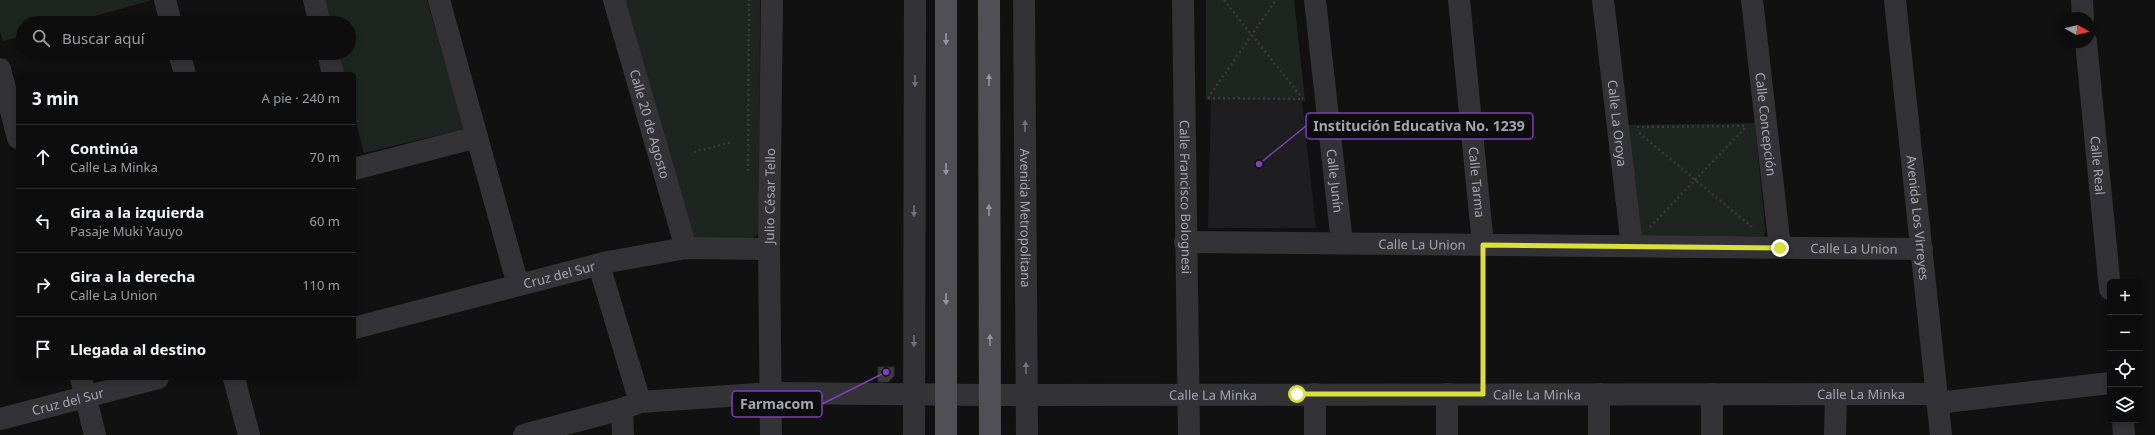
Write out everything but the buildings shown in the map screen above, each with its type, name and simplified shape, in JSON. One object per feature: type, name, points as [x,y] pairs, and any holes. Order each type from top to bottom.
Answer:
[{"type":"main road","points":[[946,0],[946,435]]},
{"type":"main road","points":[[989,0],[990,435]]},
{"type":"street","points":[[165,0],[169,16]]},
{"type":"street","points":[[314,0],[318,16]]},
{"type":"street","points":[[439,0],[518,285]]},
{"type":"street","name":"Calle 20 de Agosto","points":[[614,0],[686,248]]},
{"type":"street","name":"Julio César Tello","points":[[771,435],[769,248],[772,0]]},
{"type":"street","points":[[914,435],[915,0]]},
{"type":"street","name":"Avenida Metropolitana","points":[[1024,0],[1027,435]]},
{"type":"street","name":"Calle Francisco Bolognesi","points":[[1183,0],[1185,242],[1189,435]]},
{"type":"street","name":"Calle Junín","points":[[1315,0],[1342,243]]},
{"type":"street","name":"Calle Tarma","points":[[1459,0],[1483,245]]},
{"type":"street","name":"Calle La Oroya","points":[[1604,0],[1638,239]]},
{"type":"street","name":"Calle Concepción","points":[[1752,0],[1780,248]]},
{"type":"street","name":"Avenida Los Virreyes","points":[[1895,0],[1922,249],[1940,435]]},
{"type":"street","points":[[2082,0],[2083,12]]},
{"type":"street","name":"Calle Real","points":[[2087,48],[2109,279]]},
{"type":"street","points":[[181,60],[184,72]]},
{"type":"street","points":[[330,60],[333,72]]},
{"type":"street","points":[[0,69],[16,130]]},
{"type":"street","points":[[356,164],[477,137]]},
{"type":"street","name":"Calle La Union","points":[[1185,242],[1483,245],[1638,239],[1780,248],[1922,249]]},
{"type":"street","name":"Cruz del Sur","points":[[356,327],[598,265],[686,248],[769,248]]},
{"type":"street","points":[[598,265],[631,406],[623,435]]},
{"type":"street","name":"Cruz del Sur","points":[[0,418],[83,387],[141,380]]},
{"type":"street","points":[[235,380],[249,435]]},
{"type":"street","name":"Calle La Minka","points":[[524,435],[631,406],[771,393],[990,395],[1836,394],[1937,398],[2107,383]]},
{"type":"street","points":[[83,387],[95,435]]},
{"type":"street","points":[[1315,394],[1315,435]]},
{"type":"street","points":[[1447,394],[1447,435]]},
{"type":"street","points":[[1599,394],[1599,435]]},
{"type":"street","points":[[1712,394],[1712,435]]},
{"type":"street","points":[[1835,435],[1836,394]]},
{"type":"street","points":[[2123,423],[2124,435]]},
{"type":"path","points":[[748,176],[749,0]]},
{"type":"path","points":[[1224,0],[1253,34],[1303,99],[1208,98],[1253,34],[1276,0]]},
{"type":"path","points":[[1638,239],[1695,179],[1747,126],[1633,127],[1684,170],[1695,179],[1758,232]]},
{"type":"path","points":[[694,152],[732,142]]},
{"type":"path","points":[[1483,245],[1483,394]]},
{"type":"shaded area","points":[[0,0],[149,0],[95,16],[16,16],[16,38],[3,41],[0,31]]},
{"type":"shaded area","points":[[325,0],[427,0],[464,129],[364,153],[356,122],[356,72],[343,72],[340,60],[356,60],[356,16],[329,16]]},
{"type":"shaded area","points":[[619,0],[760,0],[759,233],[750,240],[695,241]]},
{"type":"shaded area","points":[[1206,0],[1294,0],[1305,101],[1206,100]]},
{"type":"shaded area","points":[[1211,100],[1302,101],[1316,228],[1208,228]]},
{"type":"shaded area","points":[[1755,123],[1765,228],[1764,236],[1646,240],[1638,235],[1627,125]]},
{"type":"place","name":"Institución Educativa No. 1239","points":[[1259,164]]},
{"type":"place","name":"Farmacom","points":[[886,372]]},
{"type":"route","points":[[1297,394],[1483,394],[1483,245],[1780,248]]}]
